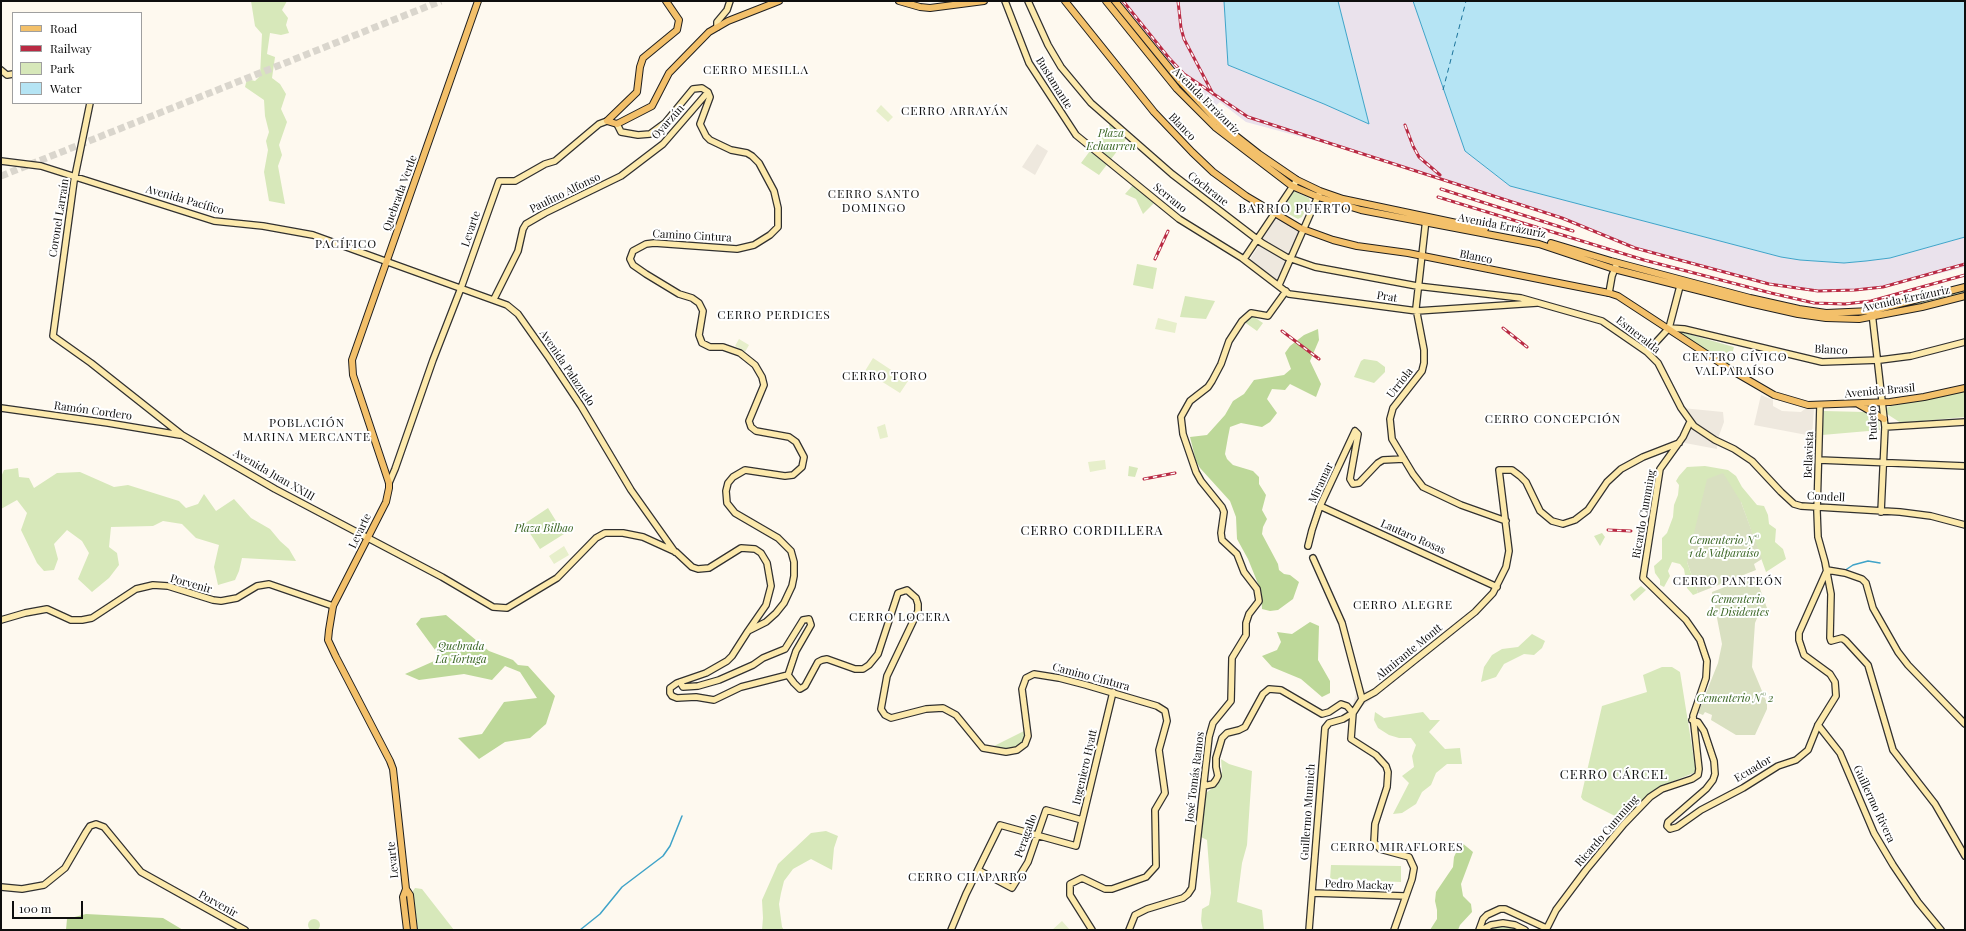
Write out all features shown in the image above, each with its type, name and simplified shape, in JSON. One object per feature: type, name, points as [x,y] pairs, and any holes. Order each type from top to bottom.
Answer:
[{"type":"main road","name":"Quebrada Verde","points":[[389,483],[354,380],[352,367],[353,356],[478,1]]},
{"type":"main road","points":[[607,122],[637,92],[640,67],[643,58],[677,30],[679,20],[666,1]]},
{"type":"main road","points":[[607,122],[617,124],[652,106],[669,72],[702,38],[717,27],[779,1]]},
{"type":"main road","points":[[899,1],[920,7],[930,8],[984,1]]},
{"type":"main road","name":"Blanco","points":[[1065,1],[1171,131],[1227,183],[1274,214],[1304,229],[1333,240],[1609,293],[1618,296],[1669,328]]},
{"type":"main road","name":"Avenida Errázuriz","points":[[1106,1],[1177,89],[1215,127],[1292,186],[1319,194],[1544,245],[1614,269],[1798,314],[1833,318],[1872,314],[1965,296]]},
{"type":"main road","name":"Avenida Errázuriz","points":[[1115,1],[1180,81],[1217,121],[1259,154],[1319,194]]},
{"type":"main road","points":[[1160,68],[1163,67],[1174,79],[1180,81]]},
{"type":"main road","name":"Avenida Errázuriz","points":[[1426,219],[1546,241],[1617,263],[1793,308],[1834,313],[1872,314],[1965,287]]},
{"type":"main road","name":"Avenida Brasil","points":[[1669,328],[1731,370],[1774,395],[1808,405],[1882,403],[1924,397],[1965,388]]},
{"type":"main road","points":[[1857,404],[1884,420]]},
{"type":"main road","name":"Levarte","points":[[389,483],[386,502],[333,606],[328,640],[393,769],[406,889],[403,897],[406,928]]},
{"type":"main road","name":"Levarte","points":[[406,889],[410,895],[414,928]]},
{"type":"main road","points":[[406,928],[414,928]]},
{"type":"street","points":[[717,27],[717,22],[727,10],[730,1]]},
{"type":"street","name":"Bustamante","points":[[1005,1],[1029,63],[1072,130],[1089,147]]},
{"type":"street","name":"Cochrane","points":[[1028,1],[1061,67],[1091,103],[1172,174],[1258,240],[1291,260],[1315,267],[1417,286],[1501,294],[1541,302]]},
{"type":"street","points":[[2,72],[12,74]]},
{"type":"street","points":[[617,124],[621,132],[638,135],[650,134],[665,123],[693,89],[702,88],[708,92]]},
{"type":"street","name":"Oyarzún","points":[[621,176],[663,144],[708,92]]},
{"type":"street","name":"Camino Cintura","points":[[708,92],[710,102],[702,117],[702,130],[710,140],[734,152],[747,153],[759,163],[774,191],[778,208],[778,227],[770,235],[758,243],[741,249],[654,243],[640,246],[632,253],[630,259],[633,265],[646,274],[679,294],[692,298],[699,303],[703,311],[699,336],[702,343],[710,347],[723,347],[740,353],[755,365],[764,385],[750,421],[750,427],[756,431],[789,437],[796,442],[803,454],[802,467],[793,475],[785,476],[745,470],[733,477],[726,487],[726,499],[732,510],[778,538],[789,549],[794,558],[792,586],[784,603],[766,622],[748,631]]},
{"type":"street","name":"Coronel Larraín","points":[[53,336],[62,262],[90,104]]},
{"type":"street","name":"Levarte","points":[[389,483],[499,181],[515,181],[546,164],[555,161],[599,124],[607,122]]},
{"type":"street","name":"Serrano","points":[[1089,147],[1180,220],[1243,259]]},
{"type":"street","name":"Avenida Pacífico","points":[[1,161],[41,166],[214,221],[304,232],[387,260]]},
{"type":"street","name":"Paulino Alfonso","points":[[494,299],[518,251],[523,229],[526,224],[545,213],[621,176]]},
{"type":"street","points":[[1243,259],[1258,240],[1296,180]]},
{"type":"street","points":[[1278,285],[1291,260],[1319,194]]},
{"type":"street","name":"Urriola","points":[[1426,219],[1417,286],[1417,312],[1424,350],[1424,364],[1422,372],[1393,408],[1390,419],[1392,439],[1419,484],[1431,492],[1506,521]]},
{"type":"street","name":"Prat","points":[[1243,259],[1286,292],[1295,296],[1344,301],[1417,312],[1541,302]]},
{"type":"street","name":"Avenida Palazuelo","points":[[387,260],[494,299],[508,305],[518,314],[581,406],[632,490],[676,552]]},
{"type":"street","points":[[1609,293],[1614,269],[1617,263]]},
{"type":"street","points":[[1647,352],[1669,328],[1680,286]]},
{"type":"street","name":"José Tomás Ramos","points":[[1129,930],[1134,915],[1182,898],[1192,888],[1211,728],[1216,718],[1231,701],[1232,658],[1246,635],[1248,618],[1259,601],[1259,596],[1253,581],[1244,572],[1237,554],[1222,540],[1221,533],[1224,512],[1222,507],[1196,472],[1183,434],[1181,417],[1190,401],[1208,387],[1212,381],[1221,364],[1229,341],[1242,321],[1251,314],[1268,316],[1286,292]]},
{"type":"street","name":"Esmeralda","points":[[1541,302],[1574,314],[1602,321],[1647,352],[1661,367],[1681,408],[1690,422]]},
{"type":"street","name":"Pudeto","points":[[1872,314],[1876,361],[1884,420],[1881,512]]},
{"type":"street","name":"Blanco","points":[[1669,328],[1692,331],[1822,362],[1876,361],[1911,356],[1965,342]]},
{"type":"street","name":"Avenida Juan XXIII","points":[[53,336],[91,363],[182,435],[275,489],[442,577],[493,607],[500,609],[507,608],[557,578],[596,538],[605,533],[616,532],[637,535],[676,552]]},
{"type":"street","name":"Bellavista","points":[[1820,405],[1817,506],[1818,537],[1827,570],[1831,594],[1830,638],[1832,640],[1842,638],[1868,665],[1890,745],[1897,757],[1919,785],[1926,790],[1965,856]]},
{"type":"street","name":"Ramón Cordero","points":[[1,408],[108,422],[182,435]]},
{"type":"street","points":[[1680,443],[1690,422]]},
{"type":"street","name":"Condell","points":[[1690,422],[1699,431],[1752,461],[1791,501],[1801,506],[1881,512],[1894,511],[1931,516],[1965,525]]},
{"type":"street","points":[[1884,427],[1965,422]]},
{"type":"street","name":"Miramar","points":[[1308,546],[1320,506],[1355,431],[1358,434],[1350,479],[1352,484],[1359,483],[1378,463],[1383,460],[1404,459]]},
{"type":"street","name":"Almirante Montt","points":[[1353,713],[1362,699],[1375,692],[1487,602],[1497,587],[1506,567],[1510,551],[1499,470],[1512,470],[1520,476],[1526,482],[1540,511],[1552,521],[1563,524],[1575,520],[1588,510],[1607,482],[1622,468],[1644,457],[1680,443]]},
{"type":"street","name":"Ricardo Cumming","points":[[1546,929],[1556,910],[1586,870],[1624,824],[1650,797],[1662,789],[1692,779],[1698,775],[1699,769],[1692,720],[1694,708],[1707,673],[1707,661],[1700,640],[1686,620],[1643,578],[1660,469],[1680,443]]},
{"type":"street","points":[[1819,460],[1965,466]]},
{"type":"street","name":"Lautaro Rosas","points":[[1320,506],[1497,587]]},
{"type":"street","points":[[676,552],[692,567],[698,569],[709,568],[741,548],[752,548],[761,553],[768,567],[770,591],[766,604],[732,656],[706,673],[680,682],[673,686],[670,693],[672,696],[677,698],[696,697],[711,700],[719,698],[741,687],[788,675],[796,651],[811,625],[811,620],[809,618],[803,620],[785,649],[763,658],[753,665],[719,680],[698,686],[683,687],[680,682]]},
{"type":"street","points":[[1313,558],[1342,623],[1362,699]]},
{"type":"street","points":[[1827,570],[1845,573],[1862,579],[1866,583],[1873,608],[1898,652],[1908,665],[1965,724]]},
{"type":"street","name":"Ecuador","points":[[1692,720],[1698,722],[1704,731],[1714,762],[1715,774],[1709,786],[1668,822],[1667,826],[1670,829],[1677,827],[1701,810],[1743,788],[1778,766],[1802,756],[1808,750],[1818,726],[1836,696],[1836,687],[1830,674],[1802,652],[1799,644],[1799,637],[1827,570]]},
{"type":"street","name":"Porvenir","points":[[1,620],[25,613],[47,610],[71,620],[92,618],[136,589],[153,585],[168,586],[213,600],[221,601],[237,598],[257,586],[268,584],[333,606]]},
{"type":"street","name":"Camino Cintura","points":[[788,675],[800,688],[805,686],[818,662],[822,660],[827,659],[855,669],[863,669],[869,665],[878,654],[898,593],[907,590],[916,598],[918,611],[887,676],[881,709],[885,715],[891,718],[926,709],[948,709],[956,715],[983,748],[1006,752],[1021,748],[1027,740],[1022,689],[1026,678],[1030,675],[1040,674],[1059,678],[1158,706],[1166,713],[1167,721],[1159,750],[1165,793],[1155,810],[1156,861],[1154,870],[1149,875],[1108,890],[1082,878],[1070,884],[1070,895],[1092,930]]},
{"type":"street","points":[[1204,786],[1213,784],[1218,776],[1216,762],[1222,738],[1228,733],[1239,730],[1245,726],[1263,694],[1269,689],[1281,690],[1322,714],[1329,712],[1341,704],[1347,706],[1353,713],[1351,739],[1376,755],[1386,766],[1388,772],[1387,787],[1376,819],[1374,842],[1380,849],[1404,855],[1412,862],[1413,874],[1394,930]]},
{"type":"street","name":"Ingeniero Hyatt","points":[[1037,836],[1076,846],[1112,692]]},
{"type":"street","name":"Guillermo Munnich","points":[[1309,930],[1325,728],[1329,722],[1340,720],[1353,713]]},
{"type":"street","name":"Guillermo Rivera","points":[[1818,726],[1840,753],[1874,833],[1893,865],[1918,902],[1941,930]]},
{"type":"street","name":"Peragallo","points":[[978,870],[1012,888],[1028,862],[1046,810],[1082,820]]},
{"type":"street","name":"Porvenir","points":[[1,887],[33,888],[49,882],[65,868],[90,826],[96,824],[104,827],[141,872],[245,930]]},
{"type":"street","points":[[951,930],[1000,825],[1037,836]]},
{"type":"street","name":"Pedro Mackay","points":[[1312,893],[1405,896]]},
{"type":"street","points":[[1479,930],[1483,919],[1492,912],[1505,909],[1546,929]]},
{"type":"street","points":[[1482,930],[1491,925],[1503,923],[1515,925],[1525,930]]},
{"type":"shaded area","points":[[1120,1],[1224,1],[1228,65],[1369,124],[1338,1],[1413,1],[1465,151],[1510,186],[1781,257],[1800,260],[1844,263],[1890,258],[1965,237],[1965,267],[1890,286],[1830,291],[1779,286],[1652,253],[1609,239],[1568,220],[1490,194],[1466,189],[1376,157],[1246,122],[1220,102],[1212,109],[1163,56]]},
{"type":"shaded area","points":[[1037,144],[1048,151],[1035,175],[1022,167]]},
{"type":"shaded area","points":[[1275,219],[1300,230],[1289,256],[1262,240]]},
{"type":"shaded area","points":[[1259,245],[1286,261],[1277,280],[1249,261]]},
{"type":"shaded area","points":[[1761,395],[1773,400],[1773,406],[1782,411],[1801,412],[1806,408],[1814,409],[1812,436],[1754,425]]},
{"type":"shaded area","points":[[1682,408],[1723,412],[1724,422],[1717,441],[1717,449],[1685,443],[1682,440],[1688,423]]},
{"type":"shaded area","points":[[1357,689],[1373,692],[1376,696],[1361,707],[1353,704]]},
{"type":"green space","points":[[251,1],[287,1],[282,10],[288,18],[286,25],[289,33],[281,35],[270,33],[267,54],[275,57],[272,78],[280,84],[286,94],[281,109],[287,122],[279,145],[282,155],[278,166],[285,204],[269,201],[264,172],[268,150],[266,141],[269,132],[265,116],[264,100],[245,87],[247,79],[255,81],[260,76],[262,34],[255,26]]},
{"type":"green space","points":[[881,105],[893,117],[888,122],[876,111]]},
{"type":"green space","name":"Plaza Echaurren","points":[[1110,124],[1127,138],[1099,175],[1081,163]]},
{"type":"green space","points":[[1133,185],[1155,202],[1143,214],[1136,199],[1125,194]]},
{"type":"green space","points":[[1293,191],[1309,198],[1310,201],[1302,217],[1298,219],[1283,211],[1283,208]]},
{"type":"green space","points":[[1137,264],[1157,268],[1153,289],[1133,285]]},
{"type":"green space","points":[[1965,290],[1965,292],[1929,302],[1877,313],[1935,299]]},
{"type":"green space","points":[[1185,296],[1215,301],[1206,319],[1180,317]]},
{"type":"green space","points":[[1251,315],[1263,323],[1257,331],[1243,321]]},
{"type":"green space","points":[[1158,318],[1177,323],[1175,333],[1155,329]]},
{"type":"green space","points":[[1318,329],[1319,340],[1310,361],[1321,384],[1316,397],[1290,384],[1285,390],[1272,389],[1267,399],[1277,413],[1270,422],[1262,427],[1241,423],[1230,427],[1225,454],[1227,459],[1233,465],[1253,471],[1259,477],[1259,484],[1266,495],[1262,510],[1267,519],[1263,527],[1262,534],[1278,564],[1279,570],[1284,574],[1290,575],[1299,582],[1293,599],[1278,610],[1270,611],[1262,609],[1261,591],[1248,559],[1237,539],[1236,517],[1230,501],[1200,468],[1196,461],[1190,437],[1207,435],[1225,415],[1233,401],[1244,394],[1254,380],[1284,375],[1291,369],[1285,353],[1290,346],[1304,335]]},
{"type":"green space","points":[[1681,332],[1734,347],[1729,365],[1681,334]]},
{"type":"green space","points":[[739,339],[749,345],[745,352],[735,346]]},
{"type":"green space","points":[[873,358],[908,381],[900,393],[865,371]]},
{"type":"green space","points":[[1364,359],[1377,361],[1385,367],[1385,372],[1374,383],[1354,377],[1361,361]]},
{"type":"green space","points":[[1965,391],[1965,417],[1901,423],[1887,414],[1886,408],[1891,406]]},
{"type":"green space","points":[[1824,411],[1865,412],[1879,421],[1880,430],[1822,435]]},
{"type":"green space","points":[[885,424],[888,437],[880,439],[877,427]]},
{"type":"green space","points":[[1105,460],[1106,469],[1090,472],[1088,462]]},
{"type":"green space","points":[[1129,466],[1138,468],[1135,477],[1128,476]]},
{"type":"green space","points":[[1705,466],[1728,470],[1736,476],[1742,487],[1757,505],[1764,506],[1768,515],[1769,524],[1776,529],[1775,542],[1783,549],[1786,559],[1766,572],[1741,502],[1687,562],[1698,593],[1693,595],[1687,588],[1684,569],[1680,564],[1672,562],[1668,571],[1670,576],[1664,587],[1660,585],[1660,580],[1655,573],[1654,566],[1662,559],[1662,538],[1667,533],[1673,517],[1674,505],[1678,495],[1679,485],[1676,481],[1687,467]]},
{"type":"green space","points":[[18,468],[19,477],[29,478],[34,488],[57,473],[80,472],[114,487],[128,485],[179,501],[186,508],[198,504],[204,494],[216,511],[234,499],[251,518],[270,529],[289,549],[296,561],[242,558],[235,580],[218,585],[214,567],[219,545],[196,538],[182,524],[163,521],[153,526],[111,527],[109,547],[117,553],[119,565],[109,578],[92,592],[78,579],[89,553],[82,541],[67,530],[54,544],[58,559],[54,570],[44,571],[37,563],[21,530],[27,513],[17,500],[1,509],[1,477],[4,470]]},
{"type":"green space","name":"Cementerio N° 1 de Valparaíso","points":[[1723,473],[1741,502],[1762,559],[1754,564],[1756,570],[1698,593],[1687,562],[1707,479]]},
{"type":"green space","name":"Plaza Bilbao","points":[[548,508],[564,534],[540,549],[524,524]]},
{"type":"green space","points":[[1602,533],[1605,537],[1600,546],[1594,536]]},
{"type":"green space","points":[[564,546],[569,555],[554,564],[549,556]]},
{"type":"green space","points":[[1755,575],[1767,608],[1760,611],[1755,623],[1752,667],[1767,703],[1767,709],[1755,735],[1736,735],[1711,720],[1712,715],[1705,712],[1703,715],[1698,713],[1718,663],[1722,644],[1712,592]]},
{"type":"green space","points":[[1641,586],[1646,590],[1634,601],[1630,595]]},
{"type":"green space","name":"Quebrada La Tortuga","points":[[446,615],[489,651],[513,660],[518,665],[528,666],[555,696],[546,724],[530,738],[505,742],[479,759],[458,738],[482,734],[504,702],[537,698],[520,672],[505,666],[492,680],[464,674],[419,680],[405,674],[441,658],[416,624],[421,618]]},
{"type":"green space","points":[[1310,622],[1319,626],[1318,660],[1330,681],[1330,693],[1322,697],[1301,679],[1272,667],[1262,656],[1277,650],[1281,642],[1277,632],[1292,634]]},
{"type":"green space","points":[[1532,634],[1545,641],[1542,648],[1534,655],[1524,654],[1504,664],[1496,677],[1481,682],[1484,667],[1492,655],[1502,649],[1518,647]]},
{"type":"green space","points":[[1662,667],[1672,667],[1680,672],[1696,772],[1659,787],[1625,821],[1583,800],[1581,797],[1602,706],[1647,692],[1643,675]]},
{"type":"green space","points":[[1375,712],[1384,718],[1423,712],[1430,720],[1440,720],[1429,732],[1445,749],[1460,748],[1462,764],[1447,764],[1436,773],[1431,785],[1422,792],[1416,804],[1402,813],[1393,814],[1409,783],[1402,776],[1414,767],[1412,756],[1416,745],[1411,738],[1399,738],[1389,735],[1378,728],[1374,720]]},
{"type":"green space","points":[[1024,731],[1026,739],[1019,746],[1010,750],[994,746]]},
{"type":"green space","points":[[1221,759],[1229,764],[1252,771],[1247,845],[1242,863],[1237,902],[1262,910],[1264,930],[1203,930],[1201,921],[1202,909],[1209,905],[1211,893],[1207,840],[1201,837],[1206,793],[1216,785],[1222,772]]},
{"type":"green space","points":[[826,831],[838,836],[834,848],[832,870],[811,859],[793,869],[784,881],[779,904],[782,927],[784,930],[762,930],[762,900],[778,864],[811,833]]},
{"type":"green space","points":[[1461,842],[1473,852],[1461,884],[1463,896],[1471,904],[1472,912],[1460,925],[1458,930],[1430,930],[1437,919],[1435,901],[1436,892],[1453,867],[1454,857]]},
{"type":"green space","points":[[1331,865],[1401,866],[1401,882],[1330,879]]},
{"type":"green space","points":[[415,888],[422,889],[454,930],[418,930],[413,891]]},
{"type":"green space","points":[[86,914],[163,918],[183,930],[66,930],[67,919]]},
{"type":"green space","points":[[314,919],[318,921],[320,925],[318,929],[314,931],[310,929],[308,925],[310,921]]},
{"type":"green space","points":[[1062,921],[1070,930],[1052,930]]},
{"type":"green space","points":[[1513,925],[1523,930],[1484,930],[1488,927]]},
{"type":"water","points":[[1224,1],[1338,1],[1369,124],[1228,65]]},
{"type":"water","points":[[1413,1],[1965,1],[1965,237],[1890,258],[1844,263],[1800,260],[1781,257],[1510,186],[1465,151]]},
{"type":"waterway","points":[[1278,280],[1281,274]]},
{"type":"waterway","points":[[1844,571],[1853,565],[1868,561],[1880,563]]},
{"type":"waterway","points":[[580,930],[600,914],[622,887],[663,856],[670,846],[682,816]]},
{"type":"ferry route","points":[[1443,90],[1466,1]]},
{"type":"tunnel","points":[[1,176],[441,1]]},
{"type":"railway","points":[[1123,1],[1169,58],[1184,74],[1248,117],[1562,218],[1635,248],[1769,284],[1818,291],[1855,290],[1883,287],[1965,264]]},
{"type":"railway","points":[[1178,1],[1181,28],[1184,39],[1213,94]]},
{"type":"railway","points":[[1405,125],[1419,157],[1440,175]]},
{"type":"railway","points":[[1441,189],[1573,231]]},
{"type":"railway","points":[[1438,197],[1644,260],[1814,303],[1845,304],[1871,301],[1965,275]]},
{"type":"railway","points":[[1155,259],[1168,231]]},
{"type":"railway","points":[[1503,328],[1527,347]]},
{"type":"railway","points":[[1282,331],[1319,359]]},
{"type":"railway","points":[[1144,479],[1175,473]]},
{"type":"railway","points":[[1608,530],[1631,531]]},
{"type":"district","name":"CERRO MESILLA","points":[[756,70]]},
{"type":"district","name":"CERRO ARRAYÁN","points":[[955,111]]},
{"type":"district","name":"CERRO SANTO DOMINGO","points":[[874,201]]},
{"type":"district","name":"BARRIO PUERTO","points":[[1295,209]]},
{"type":"district","name":"PACÍFICO","points":[[346,244]]},
{"type":"district","name":"CERRO PERDICES","points":[[774,315]]},
{"type":"district","name":"CENTRO CÍVICO VALPARAÍSO","points":[[1735,364]]},
{"type":"district","name":"CERRO TORO","points":[[885,376]]},
{"type":"district","name":"CERRO CONCEPCIÓN","points":[[1553,419]]},
{"type":"district","name":"POBLACIÓN MARINA MERCANTE","points":[[307,430]]},
{"type":"district","name":"CERRO CORDILLERA","points":[[1092,531]]},
{"type":"district","name":"CERRO PANTEÓN","points":[[1728,581]]},
{"type":"district","name":"CERRO ALEGRE","points":[[1403,605]]},
{"type":"district","name":"CERRO LOCERA","points":[[900,617]]},
{"type":"district","name":"CERRO CÁRCEL","points":[[1614,775]]},
{"type":"district","name":"CERRO MIRAFLORES","points":[[1397,847]]},
{"type":"district","name":"CERRO CHAPARRO","points":[[968,877]]},
{"type":"park label","name":"Cementerio de Disidentes","points":[[1738,606]]},
{"type":"park label","name":"Cementerio N° 2","points":[[1735,699]]}]
